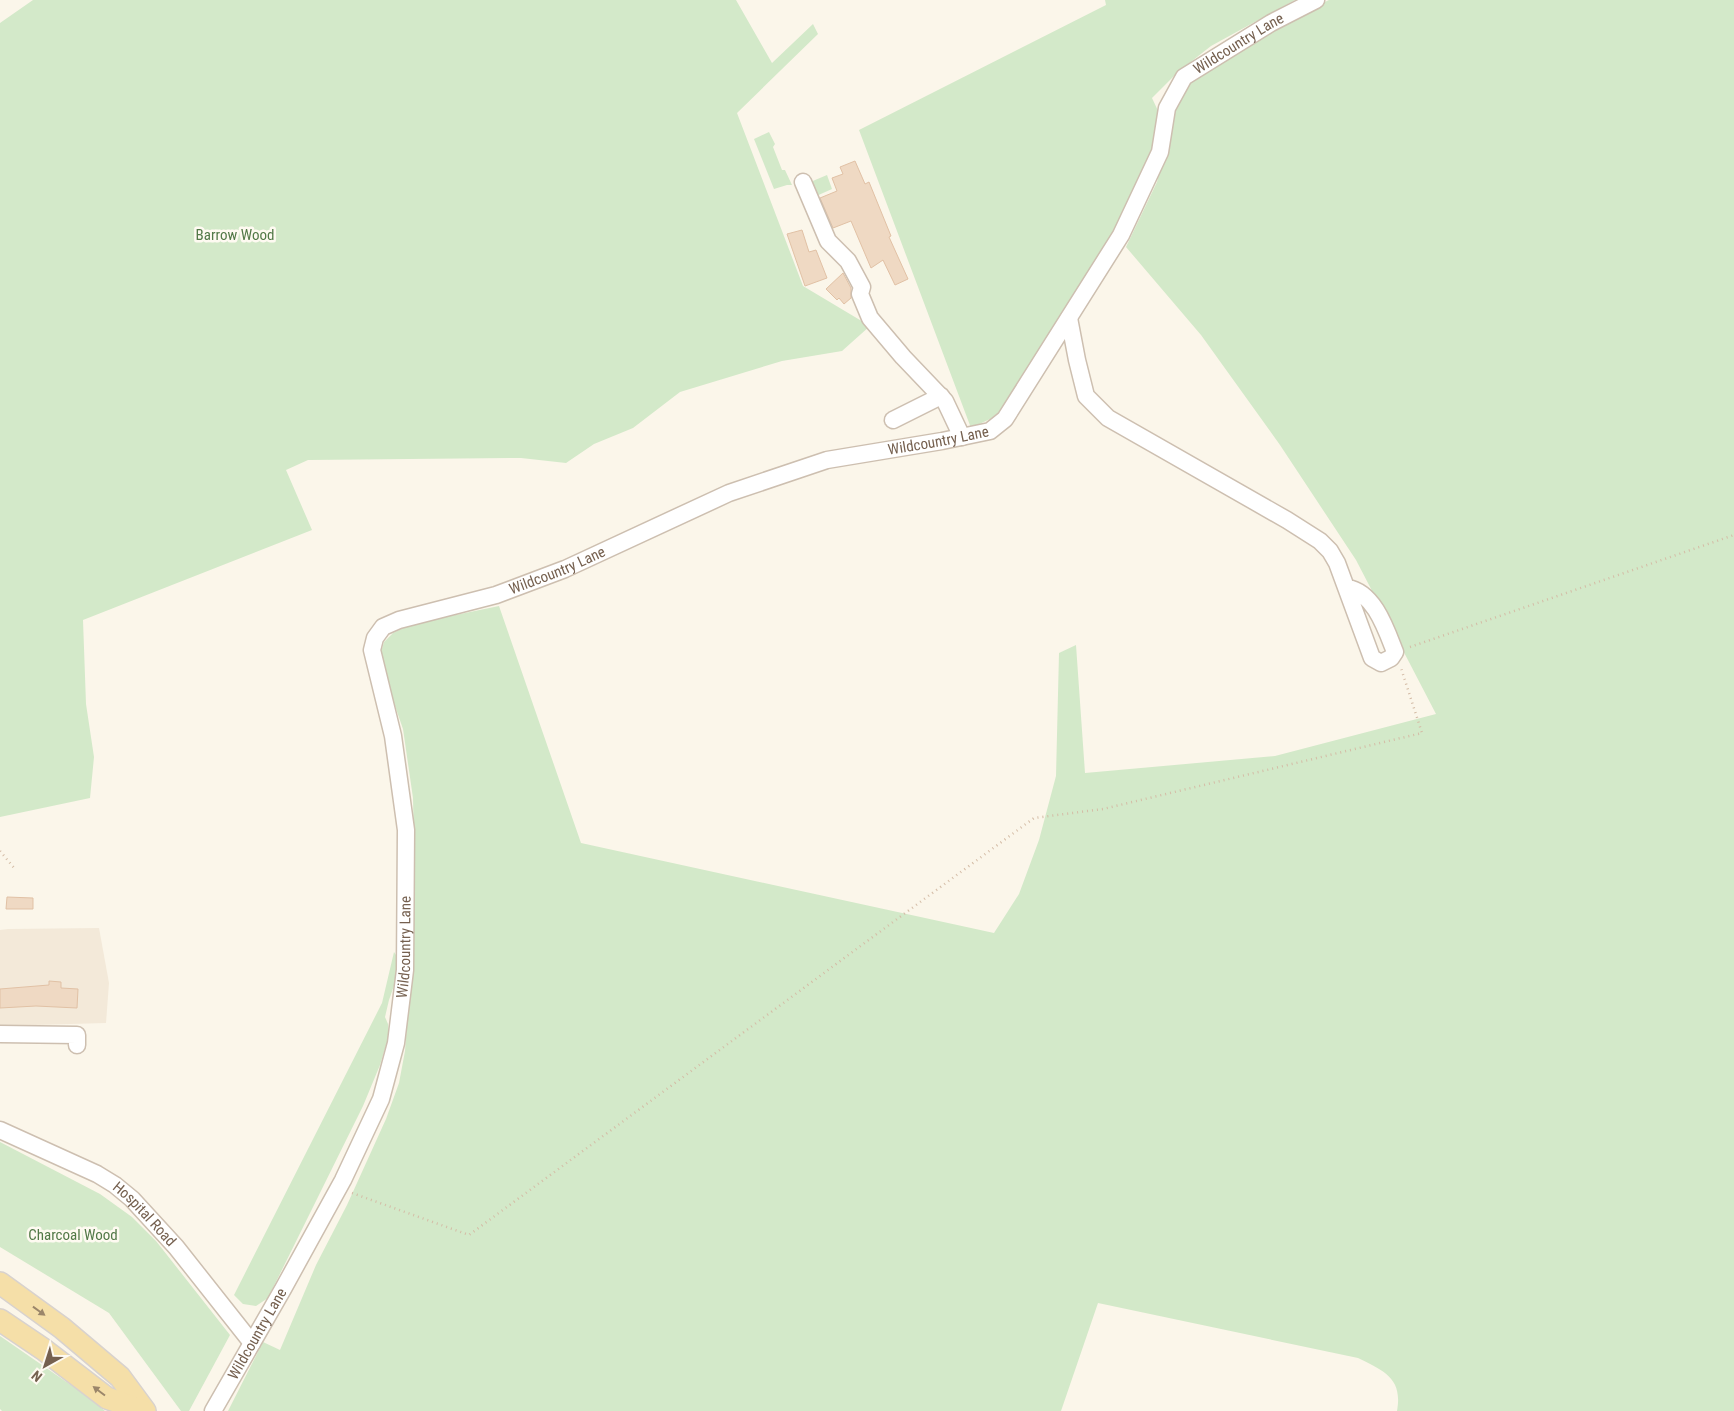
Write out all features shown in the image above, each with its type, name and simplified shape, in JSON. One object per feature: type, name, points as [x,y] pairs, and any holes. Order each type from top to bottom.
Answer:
[{"type":"main road","points":[[0,1282],[62,1328],[120,1377],[144,1411]]},
{"type":"main road","points":[[0,1320],[43,1349],[107,1398],[144,1411]]},
{"type":"street","name":"Wildcountry Lane","points":[[213,1411],[339,1188],[381,1099],[396,1043],[405,970],[406,830],[393,736],[372,650],[375,638],[383,627],[399,620],[496,595],[566,569],[729,493],[827,460],[990,431],[1005,419],[1121,236],[1160,152],[1167,108],[1184,77],[1270,23],[1316,0]]},
{"type":"street","points":[[804,182],[828,241],[848,261],[862,287],[860,294],[870,318],[945,401],[962,437]]},
{"type":"street","points":[[1069,318],[1086,396],[1108,418],[1287,520],[1320,541],[1330,551],[1337,563],[1372,658],[1381,663],[1392,658],[1395,652],[1380,619],[1364,595],[1354,589],[1347,588]]},
{"type":"street","points":[[893,420],[941,396]]},
{"type":"street","points":[[0,1034],[77,1036],[76,1045]]},
{"type":"street","name":"Hospital Road","points":[[0,1130],[97,1174],[132,1198],[176,1247],[252,1343]]},
{"type":"path","points":[[339,1188],[469,1235],[1034,818],[1103,809],[1422,733],[1395,652],[1734,536]]},
{"type":"path","points":[[0,851],[15,869]]},
{"type":"shaded area","points":[[99,928],[109,983],[106,1023],[0,1026],[0,930]]},
{"type":"green space","name":"Barrow Wood","points":[[33,0],[736,0],[772,63],[813,24],[818,34],[737,113],[803,286],[870,326],[842,351],[782,361],[680,392],[633,428],[594,444],[566,463],[521,458],[308,460],[286,470],[312,530],[83,620],[86,704],[94,757],[90,798],[0,817],[0,23]]},
{"type":"green space","points":[[1105,0],[1295,0],[1211,46],[1178,72],[1152,98],[1160,115],[1153,150],[1120,222],[999,412],[990,419],[971,428],[859,130],[1106,5]]},
{"type":"green space","points":[[1329,0],[1734,0],[1734,1411],[1397,1411],[1397,1391],[1390,1377],[1358,1358],[1098,1303],[1061,1411],[228,1411],[263,1342],[280,1350],[316,1265],[347,1205],[386,1119],[399,1083],[405,1051],[408,1010],[414,847],[413,798],[403,729],[385,677],[381,652],[384,642],[393,633],[412,624],[499,606],[581,843],[994,933],[1019,894],[1039,840],[1056,776],[1059,653],[1076,645],[1085,773],[1275,756],[1436,714],[1356,560],[1280,445],[1201,335],[1126,247],[1157,182],[1174,110],[1187,86],[1198,75],[1274,26]]},
{"type":"green space","points":[[769,132],[775,144],[773,147],[782,170],[785,170],[792,185],[774,189],[754,139]]},
{"type":"green space","points":[[827,175],[832,189],[814,197],[808,183]]},
{"type":"green space","points":[[394,952],[398,958],[396,980],[385,1017],[389,1035],[380,1065],[363,1106],[268,1298],[256,1306],[243,1304],[234,1295],[382,1003]]},
{"type":"green space","name":"Charcoal Wood","points":[[0,1142],[100,1194],[132,1217],[156,1241],[230,1335],[189,1411],[181,1411],[109,1313],[0,1247]]},
{"type":"green space","points":[[0,1336],[81,1392],[105,1411],[2,1411],[0,1409]]},
{"type":"building","points":[[855,161],[865,184],[869,182],[891,236],[889,237],[908,279],[895,285],[883,260],[871,268],[851,221],[833,228],[820,198],[837,191],[832,178],[843,174],[840,167]]},
{"type":"building","points":[[802,230],[809,252],[816,250],[827,278],[805,286],[787,234]]},
{"type":"building","points":[[843,273],[851,288],[851,298],[844,304],[826,289]]},
{"type":"building","points":[[7,897],[33,898],[33,909],[6,909]]},
{"type":"building","points":[[49,981],[61,982],[61,988],[78,989],[77,1008],[36,1006],[0,1008],[0,989],[49,985]]}]
